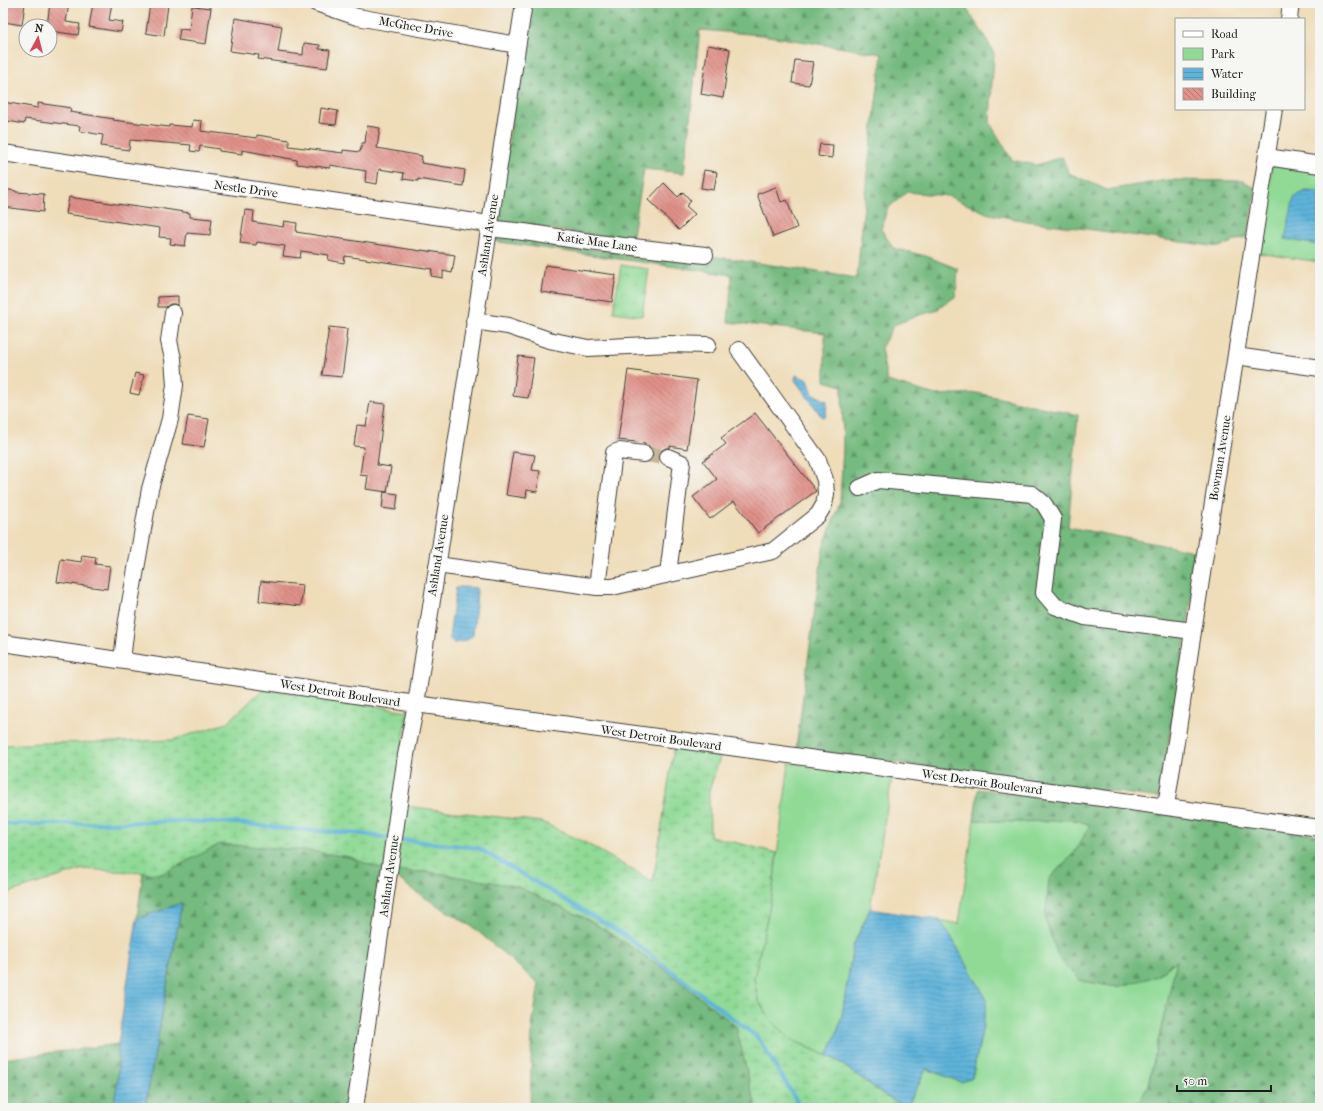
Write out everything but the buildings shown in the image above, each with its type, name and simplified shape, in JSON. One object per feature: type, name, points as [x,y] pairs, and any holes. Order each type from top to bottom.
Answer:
[{"type":"street","name":"McGhee Drive","points":[[316,3],[357,16],[517,45]]},
{"type":"street","name":"Ashland Avenue","points":[[355,1108],[406,755],[416,704],[524,3]]},
{"type":"street","points":[[1289,18],[1291,3]]},
{"type":"street","name":"Bowman Avenue","points":[[1166,806],[1274,110]]},
{"type":"street","name":"Nestle Drive","points":[[3,153],[489,226]]},
{"type":"street","points":[[1267,157],[1320,165]]},
{"type":"street","name":"Katie Mae Lane","points":[[489,226],[597,243],[705,255]]},
{"type":"street","points":[[122,660],[126,626],[150,489],[170,419],[175,385],[173,359],[169,341],[174,313]]},
{"type":"street","points":[[474,320],[508,326],[549,340],[588,348],[668,344],[708,345]]},
{"type":"street","points":[[437,566],[596,587],[612,586],[773,551],[818,515],[824,505],[826,494],[825,480],[818,460],[739,350]]},
{"type":"street","points":[[1236,356],[1320,368]]},
{"type":"street","points":[[596,587],[614,453],[620,451],[644,454]]},
{"type":"street","points":[[668,457],[682,463],[668,574]]},
{"type":"street","points":[[860,488],[878,480],[1032,494],[1044,504],[1053,520],[1044,593],[1055,606],[1085,616],[1193,631]]},
{"type":"street","name":"West Detroit Boulevard","points":[[3,643],[416,704],[1320,828]]},
{"type":"green space","points":[[530,3],[961,3],[964,5],[986,38],[994,54],[990,123],[1012,160],[1036,165],[1062,157],[1069,173],[1107,190],[1167,180],[1244,181],[1256,189],[1248,236],[1219,247],[1027,221],[989,214],[948,196],[907,192],[887,209],[881,229],[893,248],[926,256],[958,269],[956,296],[935,311],[919,315],[894,325],[881,348],[887,381],[936,395],[977,393],[1078,415],[1068,527],[1199,552],[1160,798],[796,749],[823,548],[840,502],[843,447],[842,386],[825,381],[825,333],[728,322],[732,275],[493,241],[494,236],[710,263],[711,256],[857,278],[866,183],[882,54],[762,35],[700,30],[684,173],[644,169],[632,240],[496,222]]},
{"type":"green space","points":[[1272,165],[1320,172],[1320,262],[1258,253]]},
{"type":"green space","points":[[621,265],[649,269],[642,316],[613,312]]},
{"type":"green space","points":[[263,689],[408,711],[384,869],[349,857],[304,850],[220,844],[162,874],[83,869],[11,892],[3,896],[3,745],[172,740],[227,723]]},
{"type":"green space","points":[[674,747],[721,754],[709,791],[710,836],[777,853],[772,895],[754,978],[758,1000],[771,1020],[790,1039],[838,1061],[890,1099],[909,1108],[757,1108],[736,1026],[662,967],[591,921],[516,886],[429,872],[396,871],[405,806],[542,822],[586,843],[653,882]]},
{"type":"green space","points":[[789,763],[892,777],[870,909],[853,946],[842,1015],[838,1030],[827,1056],[790,1039],[771,1020],[758,1000],[754,978],[772,895]]},
{"type":"green space","points":[[978,789],[1320,835],[1320,1108],[1137,1108],[1148,1085],[1177,960],[1157,976],[1117,987],[1081,981],[1059,958],[1045,920],[1049,879],[1075,852],[1090,825],[1077,820],[1016,822],[974,820]]},
{"type":"green space","points":[[974,820],[1016,822],[1077,820],[1091,825],[1075,852],[1049,879],[1157,976],[1177,960],[1148,1085],[1137,1108],[907,1107],[926,1069],[961,1082],[972,1078],[983,1026],[949,933],[939,920],[959,924]]},
{"type":"green space","points":[[220,844],[304,850],[349,857],[384,869],[348,1108],[145,1108],[182,903],[137,919],[143,872],[162,874]]},
{"type":"green space","points":[[396,871],[429,872],[516,886],[591,921],[662,967],[736,1026],[757,1108],[530,1108],[532,1026],[539,984],[474,928],[413,890],[395,876]]},
{"type":"green space","points":[[118,1044],[118,1079],[113,1108],[3,1108],[3,1059]]},
{"type":"water","points":[[1306,191],[1320,192],[1320,224],[1318,245],[1285,239],[1294,197]]},
{"type":"water","points":[[796,375],[808,380],[813,394],[827,401],[826,416],[822,417],[795,380]]},
{"type":"water","points":[[456,588],[476,588],[477,591],[473,635],[466,641],[454,643],[449,638]]},
{"type":"water","points":[[182,903],[145,1108],[113,1108],[118,1079],[118,1044],[137,919]]},
{"type":"water","points":[[870,909],[939,920],[949,933],[987,1000],[972,1078],[961,1082],[926,1069],[907,1107],[890,1099],[838,1061],[827,1056],[838,1030],[842,1015],[853,946]]},
{"type":"waterway","points":[[3,824],[178,821],[236,823],[362,834],[390,838]]},
{"type":"waterway","points":[[396,839],[478,848],[626,936],[758,1038],[801,1108]]},
{"type":"tunnel","points":[[644,454],[668,457]]}]
